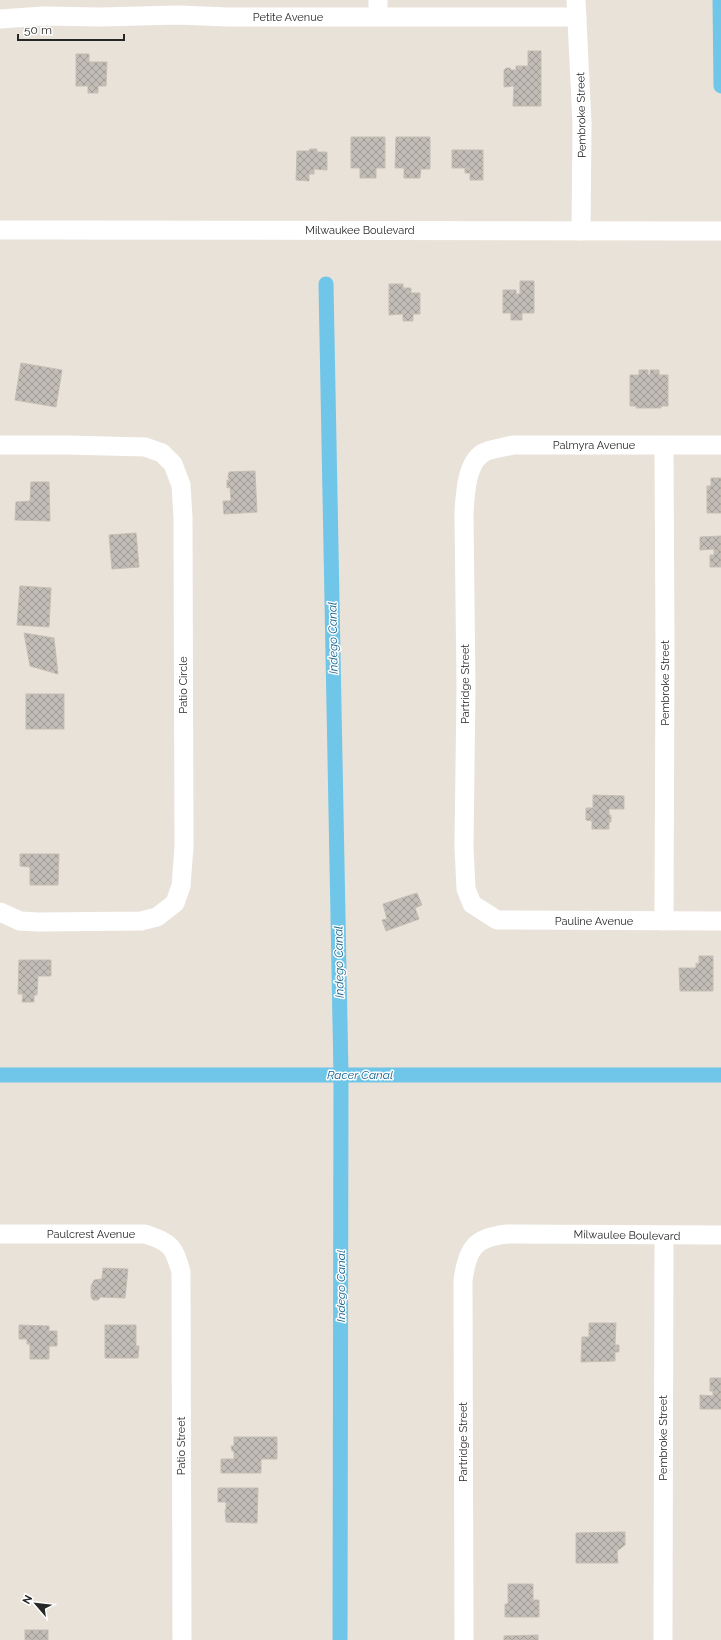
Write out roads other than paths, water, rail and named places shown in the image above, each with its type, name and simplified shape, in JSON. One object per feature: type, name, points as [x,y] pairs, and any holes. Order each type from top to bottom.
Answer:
[{"type":"street","name":"Petite Avenue","points":[[0,18],[43,16],[101,17],[177,7],[228,17],[378,8],[576,9]]},
{"type":"street","name":"Pembroke Street","points":[[576,9],[581,107],[581,231]]},
{"type":"street","name":"Milwaukee Boulevard","points":[[0,230],[721,231]]},
{"type":"street","name":"Patio Circle","points":[[0,445],[145,447],[162,453],[173,464],[181,485],[183,517],[184,847],[181,886],[175,903],[157,917],[141,921],[38,922],[20,920],[0,912]]},
{"type":"street","name":"Palmyra Avenue","points":[[472,464],[483,453],[513,445],[721,445]]},
{"type":"street","name":"Pembroke Street","points":[[664,445],[664,921]]},
{"type":"street","name":"Partridge Street","points":[[472,464],[465,496],[464,514],[466,687],[464,748],[464,847],[466,889],[472,904]]},
{"type":"street","name":"Pauline Avenue","points":[[472,904],[497,920],[721,921]]},
{"type":"street","name":"Paulcrest Avenue","points":[[0,1234],[145,1234],[162,1239],[176,1252]]},
{"type":"street","name":"Milwaulee Boulevard","points":[[474,1246],[491,1236],[508,1234],[664,1236],[721,1235]]},
{"type":"street","name":"Pembroke Street","points":[[663,1640],[664,1236]]},
{"type":"street","name":"Partridge Street","points":[[464,1640],[463,1281],[465,1263],[474,1246]]},
{"type":"street","name":"Patio Street","points":[[176,1252],[181,1272],[182,1640]]},
{"type":"waterway","points":[[720,0],[721,86]]},
{"type":"waterway","name":"Indego Canal","points":[[326,284],[341,1075],[340,1640]]},
{"type":"waterway","name":"Racer Canal","points":[[0,1075],[721,1075]]}]
